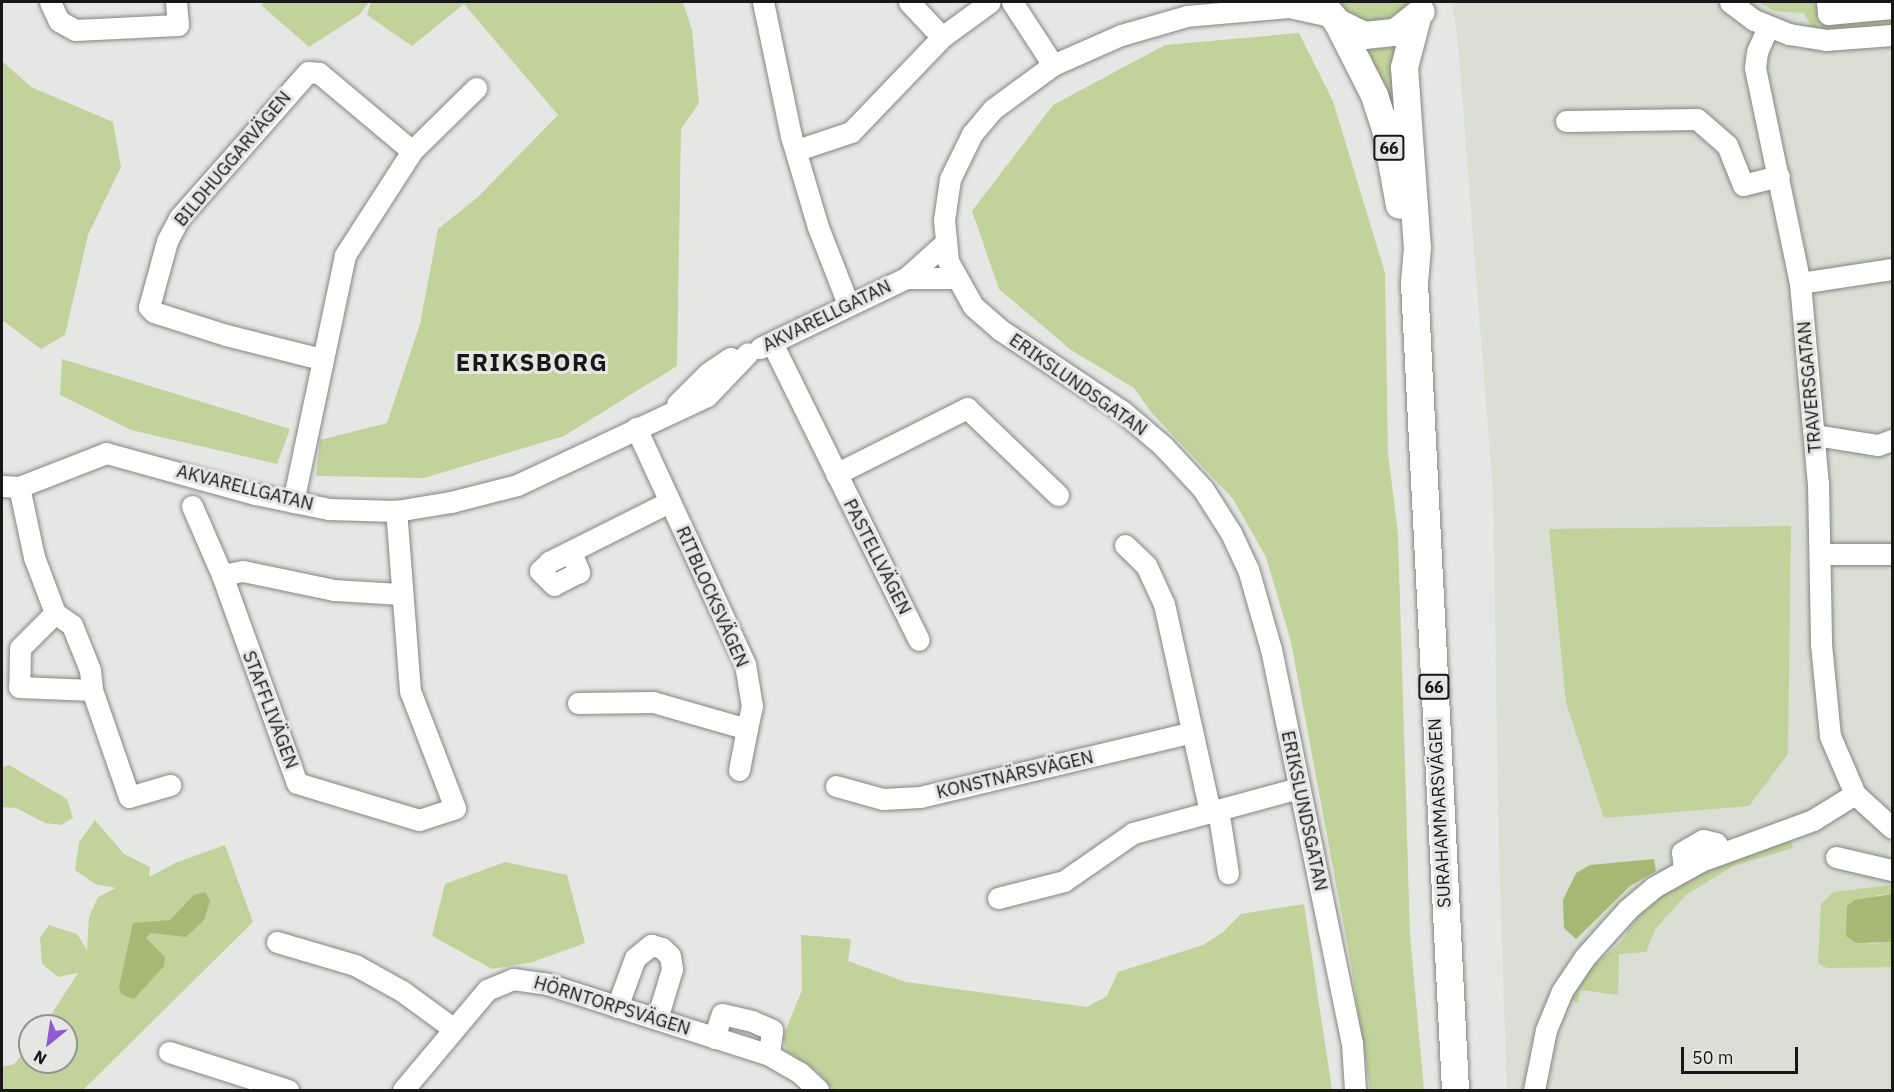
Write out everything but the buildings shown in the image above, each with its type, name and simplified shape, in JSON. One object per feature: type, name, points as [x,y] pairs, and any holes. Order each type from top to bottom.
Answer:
[{"type":"main road","name":"66","points":[[1329,13],[1354,32],[1376,36],[1395,32],[1425,7]]},
{"type":"main road","name":"SURAHAMMARSVÄGEN","points":[[1425,7],[1404,67],[1417,247],[1414,283],[1455,1090]]},
{"type":"main road","name":"SURAHAMMARSVÄGEN","points":[[1329,13],[1366,75],[1385,128],[1414,283]]},
{"type":"street","points":[[50,2],[59,21],[75,30],[178,25],[176,2]]},
{"type":"street","points":[[763,2],[797,150],[818,227],[848,304]]},
{"type":"street","points":[[909,2],[942,37]]},
{"type":"street","points":[[797,150],[851,132],[942,37],[990,2]]},
{"type":"street","points":[[1012,2],[1053,65]]},
{"type":"street","name":"ERIKSLUNDSGATAN","points":[[1229,10],[1249,2]]},
{"type":"street","points":[[1730,2],[1768,27],[1826,40],[1893,35]]},
{"type":"street","points":[[1827,2],[1828,14],[1893,8]]},
{"type":"street","name":"ERIKSLUNDSGATAN","points":[[1329,13],[1289,7],[1229,10],[1185,9],[1053,65],[993,109],[962,150],[950,178],[944,212],[945,243],[956,278],[973,306],[999,329],[1122,411],[1163,446],[1217,509],[1248,569],[1260,607],[1352,1043],[1354,1090]]},
{"type":"street","name":"TRAVERSGATAN","points":[[1768,27],[1757,52],[1755,68],[1800,283],[1815,435],[1821,644],[1830,736],[1855,794],[1893,828]]},
{"type":"street","name":"BILDHUGGARVÄGEN","points":[[321,359],[226,336],[154,312],[149,307],[167,241],[180,217],[308,72],[319,73],[412,151]]},
{"type":"street","points":[[293,502],[321,359],[345,255],[412,151],[476,88]]},
{"type":"street","points":[[1566,121],[1697,119],[1726,145],[1743,184],[1779,176]]},
{"type":"street","name":"AKVARELLGATAN","points":[[10,487],[106,453],[293,502],[339,510],[396,511],[451,502],[517,484],[674,408],[707,396],[748,353],[906,278],[945,243]]},
{"type":"street","points":[[1800,283],[1893,268]]},
{"type":"street","name":"AKVARELLGATAN","points":[[906,278],[956,278]]},
{"type":"street","name":"PASTELLVÄGEN","points":[[772,343],[919,640]]},
{"type":"street","points":[[836,474],[967,408],[1058,495]]},
{"type":"street","name":"RITBLOCKSVÄGEN","points":[[636,428],[745,664],[752,706],[739,770]]},
{"type":"street","points":[[1815,435],[1878,445],[1893,440]]},
{"type":"street","points":[[10,487],[55,613],[72,625],[90,670],[92,690],[129,797],[170,785]]},
{"type":"street","points":[[571,552],[669,502]]},
{"type":"street","name":"STAFFLIVÄGEN","points":[[192,506],[222,575],[297,783],[419,820],[455,808],[410,691],[396,511]]},
{"type":"street","points":[[1125,545],[1146,565],[1164,604],[1192,732],[1214,810],[1228,873]]},
{"type":"street","points":[[1820,554],[1893,554]]},
{"type":"street","points":[[222,575],[243,571],[334,590],[402,594]]},
{"type":"street","points":[[55,613],[20,648],[10,687],[92,690]]},
{"type":"street","points":[[578,703],[653,702],[747,729]]},
{"type":"street","name":"KONSTNÄRSVÄGEN","points":[[836,786],[883,799],[920,797],[1192,732]]},
{"type":"street","points":[[998,898],[1064,881],[1133,833],[1299,788]]},
{"type":"street","points":[[1534,1090],[1546,1030],[1563,991],[1584,958],[1628,909],[1684,870],[1722,852],[1813,820],[1855,794]]},
{"type":"street","points":[[1836,858],[1893,870]]},
{"type":"street","points":[[276,942],[356,965],[402,991],[454,1029]]},
{"type":"street","points":[[617,1007],[635,958],[643,948],[651,945],[662,948],[670,956],[672,969],[657,1019]]},
{"type":"street","name":"HÖRNTORPSVÄGEN","points":[[403,1090],[487,990],[513,978],[547,984],[769,1055],[799,1072],[818,1090]]},
{"type":"street","points":[[169,1052],[288,1090]]},
{"type":"shaded area","points":[[266,2],[369,2],[360,14],[309,47],[261,5]]},
{"type":"shaded area","points":[[371,2],[683,2],[692,30],[699,103],[681,129],[677,366],[564,436],[424,478],[316,476],[320,440],[387,423],[420,324],[438,229],[478,197],[558,115],[464,4],[412,46],[367,15]]},
{"type":"shaded area","points":[[1338,2],[1412,2],[1388,20],[1371,22],[1354,17]]},
{"type":"shaded area","points":[[1452,2],[1892,2],[1892,1090],[1507,1090],[1499,856],[1493,494],[1458,42]]},
{"type":"shaded area","points":[[1759,2],[1821,2],[1892,17],[1892,27],[1818,30],[1812,28],[1804,13],[1774,11]]},
{"type":"shaded area","points":[[1299,33],[1333,101],[1385,273],[1388,453],[1398,534],[1410,935],[1424,1090],[1370,1090],[1351,965],[1291,642],[1266,557],[1233,499],[1151,412],[1134,388],[1071,350],[999,289],[972,211],[1053,105],[1165,45]]},
{"type":"shaded area","points":[[1395,47],[1395,75],[1396,120],[1367,49]]},
{"type":"shaded area","points":[[2,61],[31,87],[113,122],[121,167],[88,235],[65,335],[41,349],[2,320]]},
{"type":"shaded area","points":[[62,359],[290,429],[277,464],[131,430],[60,395]]},
{"type":"shaded area","points":[[1791,526],[1788,754],[1749,806],[1604,818],[1566,703],[1549,529]]},
{"type":"shaded area","points":[[9,765],[67,799],[73,818],[61,825],[45,823],[16,808],[2,807],[2,768]]},
{"type":"shaded area","points":[[95,820],[124,854],[150,867],[149,877],[175,863],[225,845],[253,922],[83,1090],[2,1090],[2,1067],[14,1064],[18,1060],[18,1074],[78,1074],[78,1014],[52,1014],[78,973],[58,977],[42,964],[40,938],[49,925],[77,934],[87,950],[89,917],[98,897],[116,888],[95,884],[75,870],[79,842]]},
{"type":"shaded area","points":[[1790,839],[1793,848],[1733,866],[1686,895],[1656,928],[1646,952],[1619,954],[1618,995],[1580,990],[1578,1003],[1573,1000],[1571,992],[1589,969],[1619,944],[1642,910],[1669,889],[1694,874]]},
{"type":"shaded area","points":[[1654,859],[1656,871],[1630,886],[1576,939],[1564,928],[1563,900],[1576,873],[1590,865]]},
{"type":"shaded area","points":[[505,862],[567,875],[585,943],[533,962],[492,969],[432,936],[445,884]]},
{"type":"shaded area","points":[[1892,885],[1892,894],[1876,895],[1868,944],[1892,942],[1892,967],[1827,968],[1818,963],[1821,904],[1833,892]]},
{"type":"shaded area","points":[[205,892],[210,901],[204,920],[186,937],[151,933],[146,938],[165,957],[164,966],[134,999],[121,994],[119,987],[133,923],[170,920],[194,895]]},
{"type":"shaded area","points":[[1892,894],[1892,942],[1856,943],[1846,936],[1847,906],[1855,900]]},
{"type":"shaded area","points":[[1304,904],[1332,1090],[833,1090],[817,1071],[786,1051],[783,1037],[802,990],[801,935],[851,939],[848,961],[906,982],[1087,1007],[1107,996],[1118,972],[1203,945],[1223,932],[1241,914]]},
{"type":"district","name":"ERIKSBORG","points":[[532,363]]}]
